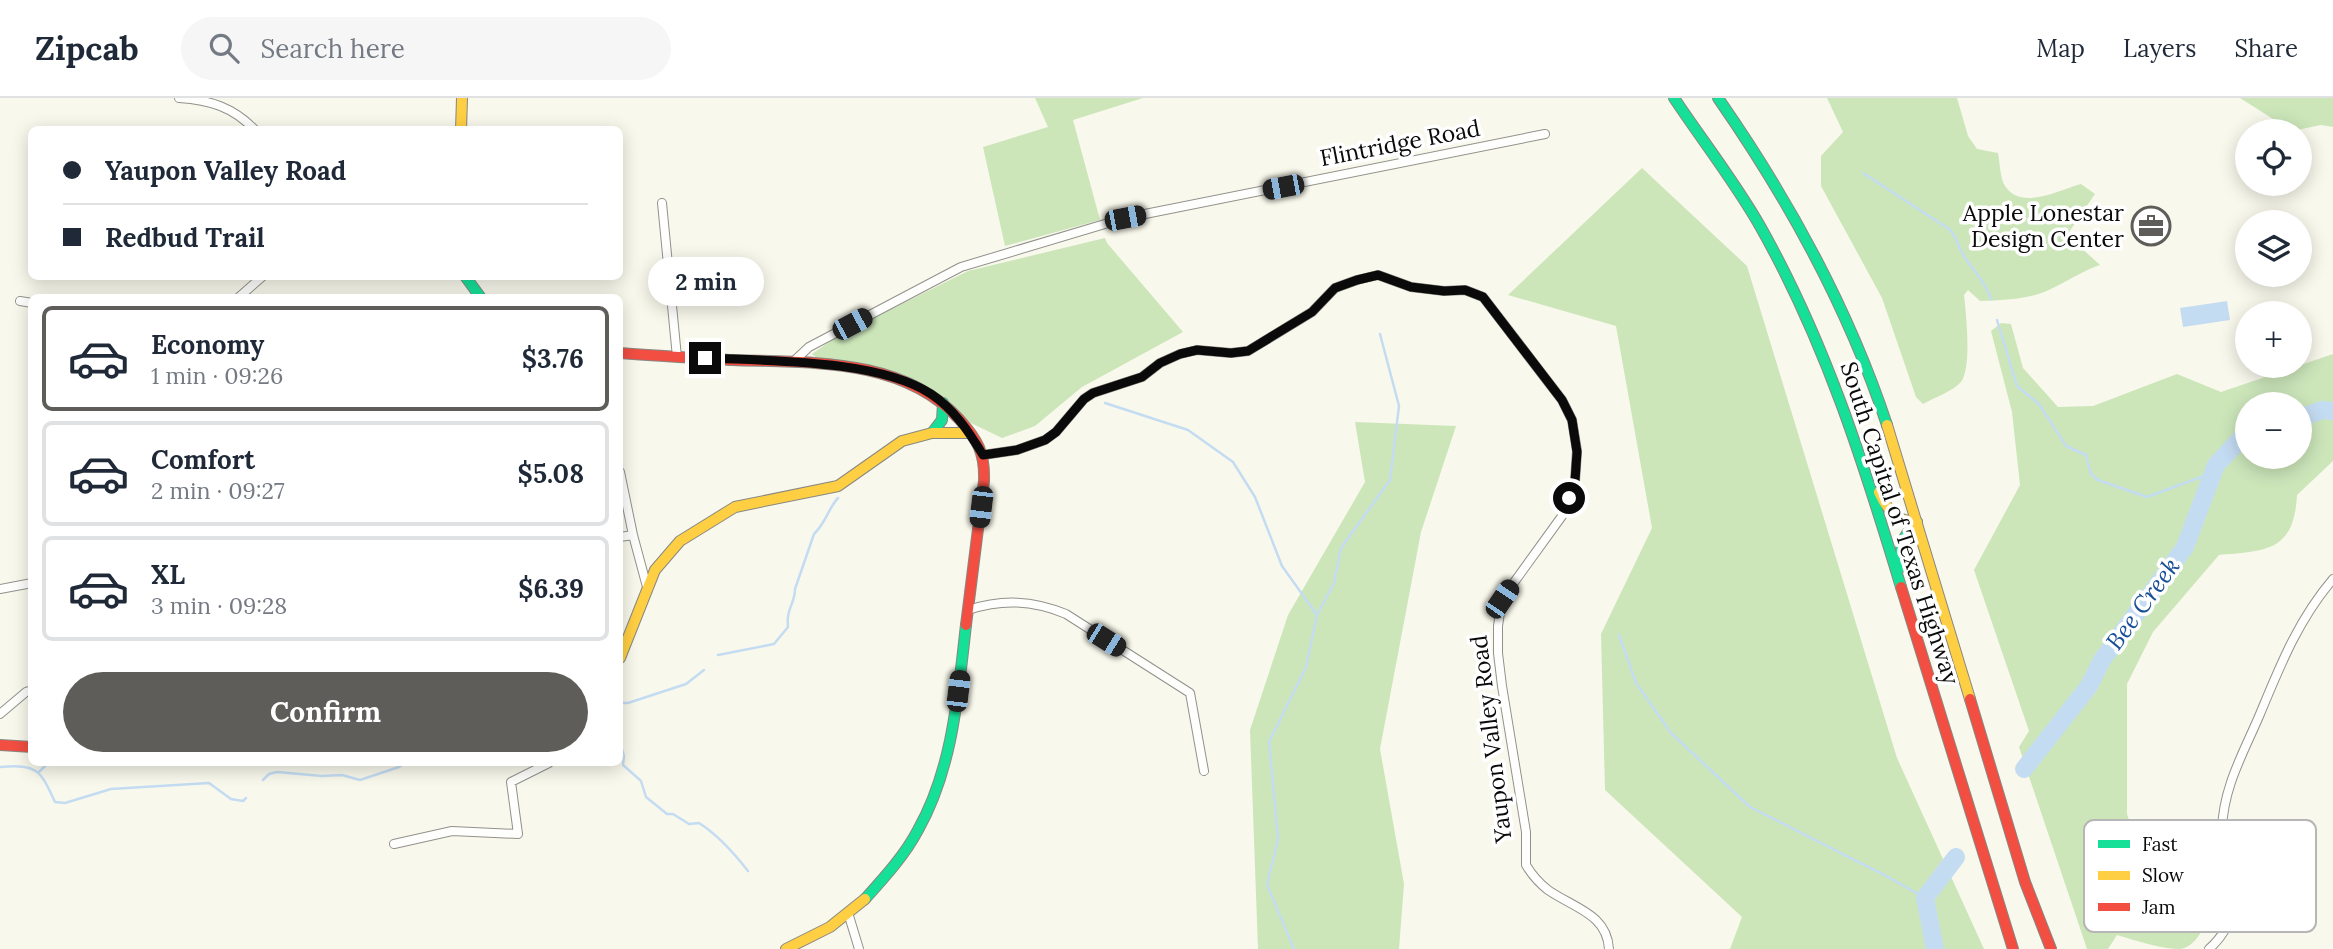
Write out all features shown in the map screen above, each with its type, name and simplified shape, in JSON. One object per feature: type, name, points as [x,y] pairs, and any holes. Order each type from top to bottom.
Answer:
[{"type":"main road","points":[[461,126],[462,98]]},
{"type":"main road","name":"South Capital of Texas Highway","points":[[1674,98],[1723,168],[1767,240],[1820,348],[1856,443],[2013,949]]},
{"type":"main road","name":"South Capital of Texas Highway","points":[[1718,98],[1791,209],[1836,298],[1880,402],[2025,882],[2050,947]]},
{"type":"main road","points":[[623,353],[794,361],[895,379],[915,385],[943,403],[970,433],[983,455],[984,481],[954,718],[947,758],[932,801],[918,831],[898,860],[849,916],[831,928],[786,949]]},
{"type":"main road","points":[[932,433],[943,421],[943,403]]},
{"type":"main road","points":[[623,653],[655,570],[680,541],[735,507],[838,486],[902,442],[932,433],[970,433]]},
{"type":"main road","points":[[1856,443],[1882,499],[1891,512],[1903,522],[1917,522]]},
{"type":"main road","points":[[1903,596],[1900,543],[1917,522]]},
{"type":"main road","points":[[0,745],[28,747]]},
{"type":"street","points":[[179,98],[217,103],[238,114],[252,126]]},
{"type":"street","name":"Flintridge Road","points":[[794,361],[809,347],[961,267],[1125,218],[1545,134]]},
{"type":"street","points":[[662,203],[677,357]]},
{"type":"street","name":"Yaupon Valley Road","points":[[983,455],[1017,450],[1045,440],[1093,393],[1142,377],[1160,363],[1180,354],[1197,350],[1231,353],[1248,351],[1312,312],[1335,288],[1357,280],[1378,275],[1411,287],[1444,291],[1465,290],[1483,297],[1562,400],[1572,420],[1577,452],[1575,481],[1562,516],[1502,599],[1498,626],[1498,653],[1525,832],[1526,865],[1547,889],[1599,921],[1608,935],[1608,949]]},
{"type":"street","points":[[243,294],[258,280]]},
{"type":"street","points":[[20,301],[28,302]]},
{"type":"street","points":[[623,487],[647,587]]},
{"type":"street","points":[[623,537],[633,535]]},
{"type":"street","points":[[2224,820],[2229,786],[2278,668],[2303,621],[2333,579]]},
{"type":"street","points":[[0,589],[28,584]]},
{"type":"street","points":[[968,610],[1000,602],[1043,605],[1066,614],[1190,693],[1204,771]]},
{"type":"street","points":[[0,715],[28,691]]},
{"type":"street","points":[[394,844],[452,831],[518,834],[511,782],[543,766]]},
{"type":"street","points":[[849,916],[859,949]]},
{"type":"street","points":[[2209,949],[2223,932]]},
{"type":"green space","points":[[1035,98],[1143,98],[1073,120],[1100,220],[1005,246],[983,147],[1048,127]]},
{"type":"green space","points":[[1827,98],[1957,98],[1968,136],[1977,149],[1998,153],[2003,183],[2012,193],[2021,197],[2041,197],[2081,184],[2095,194],[2067,235],[2100,265],[2028,297],[1980,301],[1968,290],[1964,295],[1967,340],[1964,375],[1961,382],[1953,388],[1923,404],[1916,397],[1882,298],[1821,186],[1821,156],[1843,132]]},
{"type":"green space","points":[[2240,98],[2333,98],[2333,127],[2312,127],[2312,119],[2273,119]]},
{"type":"green space","points":[[1642,168],[1747,266],[1897,758],[1984,949],[1730,949],[1742,917],[1605,790],[1601,634],[1652,528],[1616,326],[1508,295]]},
{"type":"green space","points":[[1105,238],[1183,332],[1082,387],[1035,426],[1002,438],[971,423],[932,389],[818,359],[812,354],[839,335],[968,271]]},
{"type":"green space","points":[[2001,323],[2011,324],[2023,368],[2058,407],[2093,406],[2177,374],[2221,392],[2262,378],[2312,378],[2312,361],[2333,354],[2333,461],[2297,495],[2295,514],[2283,538],[2264,549],[2219,555],[2153,632],[2127,684],[2129,820],[2084,820],[2084,932],[2201,932],[2192,944],[2185,948],[2157,946],[2117,935],[2108,949],[2087,949],[2019,747],[2029,731],[1974,570],[2020,485],[2012,412],[1991,331]]},
{"type":"green space","points":[[1355,422],[1456,426],[1421,532],[1380,749],[1404,884],[1399,949],[1258,949],[1250,730],[1288,615],[1365,482]]},
{"type":"water","points":[[2227,301],[2230,320],[2183,327],[2180,308]]},
{"type":"waterway","points":[[1863,173],[1949,229],[1991,299]]},
{"type":"waterway","points":[[1997,320],[2017,386],[2039,404],[2066,446],[2086,455],[2091,474],[2098,480],[2147,497],[2212,473]]},
{"type":"waterway","points":[[1294,949],[1267,885],[1278,839],[1269,742],[1306,667],[1317,615],[1334,583],[1341,548],[1390,480],[1399,406],[1380,334]]},
{"type":"waterway","points":[[1105,403],[1188,430],[1233,462],[1255,497],[1282,566],[1317,615]]},
{"type":"waterway","name":"Bee Creek","points":[[2312,414],[2322,410],[2333,411]]},
{"type":"waterway","name":"Bee Creek","points":[[2024,769],[2089,686],[2102,660],[2185,547],[2216,465],[2235,445]]},
{"type":"waterway","points":[[718,655],[774,644],[788,627],[788,615],[795,589],[814,534],[838,498]]},
{"type":"waterway","points":[[1619,635],[1636,683],[1671,733],[1750,807],[1925,898]]},
{"type":"waterway","points":[[623,703],[686,684],[704,670]]},
{"type":"waterway","points":[[623,753],[623,765]]},
{"type":"waterway","points":[[623,765],[641,781],[646,797],[667,814],[673,814],[689,824],[699,823],[706,828],[748,871]]},
{"type":"waterway","points":[[39,772],[45,766]]},
{"type":"waterway","points":[[263,780],[269,774],[277,772],[342,775],[360,780],[400,766]]},
{"type":"waterway","points":[[0,767],[23,767],[36,771],[55,802],[65,803],[111,789],[209,783],[231,799],[243,801],[246,798]]},
{"type":"waterway","name":"Bee Creek","points":[[1935,949],[1925,898],[1956,857]]},
{"type":"traffic: fast","points":[[1674,98],[1760,226],[1804,313],[1841,402],[1901,587]]},
{"type":"traffic: fast","points":[[1718,98],[1769,176],[1814,256],[1854,338],[1887,425]]},
{"type":"traffic: fast","points":[[468,280],[478,294]]},
{"type":"traffic: fast","points":[[932,433],[942,420],[943,403]]},
{"type":"traffic: fast","points":[[1901,567],[1903,542],[1917,522]]},
{"type":"traffic: fast","points":[[865,899],[913,839],[939,782],[952,730],[966,625]]},
{"type":"traffic: slow","points":[[461,126],[462,98]]},
{"type":"traffic: slow","points":[[1887,425],[1970,699]]},
{"type":"traffic: slow","points":[[623,650],[655,570],[680,541],[735,507],[838,486],[902,441],[932,433],[970,433]]},
{"type":"traffic: slow","points":[[1879,492],[1885,504],[1898,517],[1917,522]]},
{"type":"traffic: slow","points":[[786,949],[830,927],[865,899]]},
{"type":"traffic: jam","points":[[623,353],[853,367],[910,384],[936,399],[959,419],[971,434],[979,447],[983,462],[984,481],[966,625]]},
{"type":"traffic: jam","points":[[1901,587],[2013,949]]},
{"type":"traffic: jam","points":[[1970,699],[2025,882],[2051,949]]},
{"type":"traffic: jam","points":[[0,745],[28,747]]},
{"type":"place","name":"Apple Lonestar Design Center","points":[[2151,226]]},
{"type":"route","points":[[705,358],[794,361],[866,372],[915,385],[943,403],[970,433],[983,455],[995,454],[1033,446],[1045,440],[1093,393],[1142,377],[1160,363],[1180,354],[1197,350],[1231,353],[1248,351],[1312,312],[1335,288],[1378,275],[1411,287],[1444,291],[1465,290],[1483,297],[1562,400],[1572,420],[1577,452],[1575,481],[1569,498]]}]
